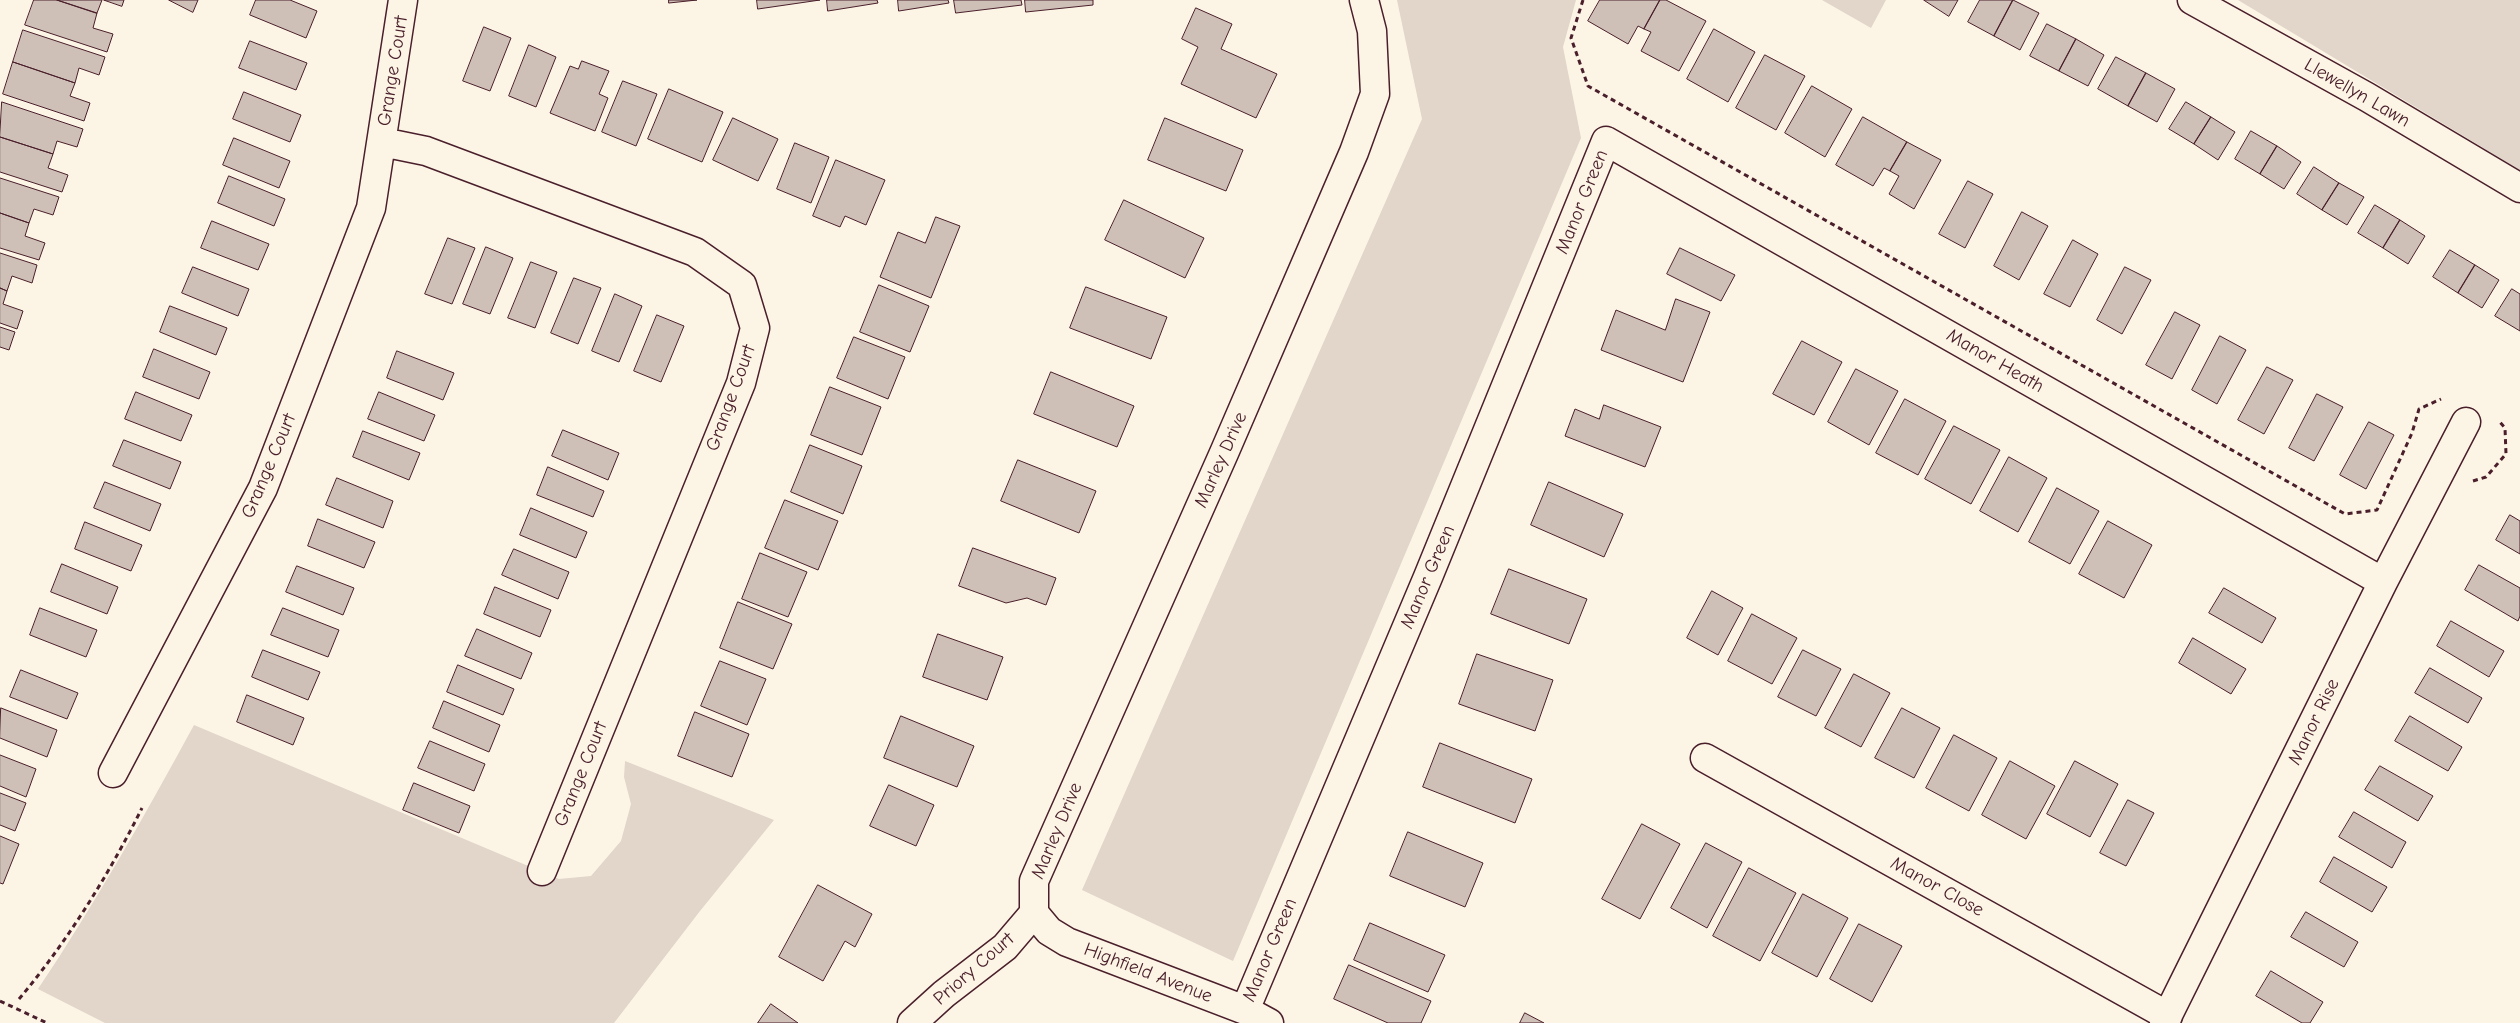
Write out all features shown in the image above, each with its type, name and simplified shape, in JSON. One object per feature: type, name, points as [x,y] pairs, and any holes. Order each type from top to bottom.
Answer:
[{"type":"street","name":"Grange Court","points":[[113,773],[263,488],[371,208],[403,0]]},
{"type":"street","name":"Marley Drive","points":[[1034,913],[1034,881],[1228,444],[1354,152],[1372,103],[1375,94],[1372,31],[1364,0]]},
{"type":"street","name":"Llewellyn Lawn","points":[[2192,0],[2366,97],[2520,188]]},
{"type":"street","name":"Manor Heath","points":[[1606,141],[2383,582]]},
{"type":"street","name":"Manor Green","points":[[1245,1010],[1428,577],[1606,141]]},
{"type":"street","name":"Grange Court","points":[[382,142],[426,151],[695,252],[742,284],[755,328],[741,383],[542,871]]},
{"type":"street","name":"Manor Rise","points":[[2166,1019],[2383,582],[2466,422]]},
{"type":"street","name":"Manor Close","points":[[1705,758],[2166,1019]]},
{"type":"street","name":"Highfield Avenue","points":[[1034,913],[1048,931],[1067,942],[1245,1010],[1269,1023]]},
{"type":"street","name":"Priory Court","points":[[912,1023],[944,994],[1005,947],[1034,913]]},
{"type":"path","points":[[1583,0],[1570,38],[1588,86]]},
{"type":"path","points":[[19,999],[54,957],[129,834],[142,808]]},
{"type":"path","points":[[0,1001],[47,1023]]},
{"type":"shaded area","points":[[1397,0],[1576,0],[1563,47],[1581,138],[1233,961],[1082,890],[1422,119]]},
{"type":"shaded area","points":[[1822,0],[1886,0],[1871,28]]},
{"type":"shaded area","points":[[2238,0],[2520,0],[2520,170]]},
{"type":"shaded area","points":[[194,725],[559,879],[591,876],[621,841],[631,804],[624,777],[625,761],[774,820],[700,911],[614,1023],[105,1023],[38,989],[80,925],[119,859]]},
{"type":"building","points":[[34,0],[57,0],[97,13],[93,28],[113,34],[107,52],[25,25]]},
{"type":"building","points":[[57,0],[102,0],[97,13]]},
{"type":"building","points":[[104,0],[124,0],[122,6]]},
{"type":"building","points":[[169,0],[198,0],[193,12]]},
{"type":"building","points":[[256,0],[290,0],[317,11],[306,38],[250,15]]},
{"type":"building","points":[[669,0],[697,0],[669,3]]},
{"type":"building","points":[[757,0],[820,0],[758,9]]},
{"type":"building","points":[[827,0],[877,0],[878,3],[828,11]]},
{"type":"building","points":[[898,0],[948,0],[949,3],[899,11]]},
{"type":"building","points":[[954,0],[1021,0],[1022,5],[956,13]]},
{"type":"building","points":[[1025,0],[1093,0],[1093,5],[1026,12]]},
{"type":"building","points":[[1600,0],[1660,0],[1644,29],[1638,26],[1628,44],[1588,21]]},
{"type":"building","points":[[1660,0],[1666,0],[1706,21],[1679,71],[1641,51],[1651,32],[1644,29]]},
{"type":"building","points":[[1924,0],[1958,0],[1949,16]]},
{"type":"building","points":[[1980,0],[2013,0],[1994,36],[1968,22]]},
{"type":"building","points":[[2013,0],[2039,13],[2020,50],[1994,36]]},
{"type":"building","points":[[1196,8],[1232,24],[1221,49],[1277,74],[1256,118],[1181,84],[1198,47],[1182,39]]},
{"type":"building","points":[[2047,24],[2076,39],[2059,71],[2030,56]]},
{"type":"building","points":[[484,27],[511,38],[490,91],[463,81]]},
{"type":"building","points":[[1714,29],[1755,52],[1728,102],[1687,79]]},
{"type":"building","points":[[23,30],[105,57],[99,75],[79,68],[75,83],[13,62]]},
{"type":"building","points":[[2076,39],[2104,55],[2088,86],[2059,71]]},
{"type":"building","points":[[250,41],[307,63],[296,90],[239,68]]},
{"type":"building","points":[[529,45],[556,57],[536,107],[509,96]]},
{"type":"building","points":[[1765,55],[1805,76],[1776,130],[1736,108]]},
{"type":"building","points":[[2116,57],[2146,73],[2128,106],[2098,89]]},
{"type":"building","points":[[582,61],[609,71],[599,94],[608,98],[595,131],[550,113],[570,66],[578,69]]},
{"type":"building","points":[[13,62],[75,83],[70,96],[90,103],[84,121],[3,94]]},
{"type":"building","points":[[2146,73],[2175,89],[2157,122],[2128,106]]},
{"type":"building","points":[[623,81],[657,94],[636,146],[602,132]]},
{"type":"building","points":[[1812,86],[1852,109],[1825,157],[1785,133]]},
{"type":"building","points":[[669,89],[723,112],[702,162],[648,139]]},
{"type":"building","points":[[244,92],[301,115],[290,142],[233,119]]},
{"type":"building","points":[[2,102],[83,129],[77,147],[57,141],[53,154],[0,137]]},
{"type":"building","points":[[2186,102],[2211,117],[2194,144],[2169,129]]},
{"type":"building","points":[[1863,117],[1907,142],[1890,171],[1884,168],[1873,186],[1836,165]]},
{"type":"building","points":[[2211,117],[2235,132],[2218,160],[2194,144]]},
{"type":"building","points":[[733,118],[778,139],[758,181],[713,160]]},
{"type":"building","points":[[1165,118],[1243,150],[1226,191],[1148,160]]},
{"type":"building","points":[[2251,131],[2277,146],[2260,174],[2235,159]]},
{"type":"building","points":[[0,137],[53,154],[48,168],[68,175],[62,192],[0,172]]},
{"type":"building","points":[[234,138],[290,161],[279,188],[223,165]]},
{"type":"building","points":[[1907,142],[1941,160],[1914,209],[1889,194],[1899,176],[1890,171]]},
{"type":"building","points":[[795,143],[829,157],[811,203],[777,189]]},
{"type":"building","points":[[2277,146],[2301,162],[2284,189],[2260,174]]},
{"type":"building","points":[[836,160],[885,180],[866,225],[845,216],[840,227],[813,216]]},
{"type":"building","points":[[2314,167],[2339,183],[2322,210],[2297,194]]},
{"type":"building","points":[[229,176],[285,199],[274,226],[218,203]]},
{"type":"building","points":[[0,178],[59,197],[53,215],[34,209],[29,223],[0,213]]},
{"type":"building","points":[[1968,181],[1993,194],[1965,248],[1939,234]]},
{"type":"building","points":[[2339,183],[2364,197],[2347,225],[2322,210]]},
{"type":"building","points":[[1124,200],[1204,238],[1185,278],[1105,240]]},
{"type":"building","points":[[2375,205],[2400,220],[2383,248],[2358,233]]},
{"type":"building","points":[[2022,212],[2048,226],[2019,280],[1994,266]]},
{"type":"building","points":[[0,213],[29,223],[25,236],[45,243],[39,260],[0,248]]},
{"type":"building","points":[[936,217],[960,226],[931,298],[880,277],[898,232],[925,243]]},
{"type":"building","points":[[2400,220],[2425,236],[2408,264],[2383,248]]},
{"type":"building","points":[[212,221],[269,244],[258,270],[201,248]]},
{"type":"building","points":[[448,238],[475,248],[452,304],[425,294]]},
{"type":"building","points":[[2073,240],[2098,254],[2070,307],[2044,294]]},
{"type":"building","points":[[486,247],[513,258],[490,314],[463,304]]},
{"type":"building","points":[[1680,248],[1735,275],[1721,301],[1667,274]]},
{"type":"building","points":[[2450,250],[2475,265],[2458,293],[2433,277]]},
{"type":"building","points":[[0,253],[37,265],[32,283],[12,276],[7,291],[0,288]]},
{"type":"building","points":[[531,262],[557,272],[535,328],[508,318]]},
{"type":"building","points":[[2475,265],[2499,280],[2482,308],[2458,293]]},
{"type":"building","points":[[193,267],[249,289],[238,316],[182,293]]},
{"type":"building","points":[[2125,267],[2151,280],[2122,334],[2097,320]]},
{"type":"building","points":[[574,278],[601,288],[578,344],[551,333]]},
{"type":"building","points":[[879,285],[929,306],[910,352],[860,332]]},
{"type":"building","points":[[1086,287],[1167,317],[1151,359],[1070,328]]},
{"type":"building","points":[[0,288],[7,291],[3,304],[23,311],[17,329],[0,323]]},
{"type":"building","points":[[2512,289],[2520,294],[2520,331],[2495,316]]},
{"type":"building","points":[[615,294],[642,306],[619,362],[592,351]]},
{"type":"building","points":[[1676,299],[1710,312],[1683,382],[1601,350],[1616,310],[1665,330]]},
{"type":"building","points":[[170,306],[227,328],[216,355],[160,332]]},
{"type":"building","points":[[2175,312],[2200,325],[2172,379],[2146,365]]},
{"type":"building","points":[[657,315],[684,326],[661,382],[634,371]]},
{"type":"building","points":[[0,327],[15,332],[9,350],[0,347]]},
{"type":"building","points":[[2220,336],[2246,350],[2217,404],[2192,390]]},
{"type":"building","points":[[854,337],[905,357],[888,399],[837,378]]},
{"type":"building","points":[[1802,341],[1842,362],[1814,415],[1773,394]]},
{"type":"building","points":[[154,349],[210,372],[199,399],[143,377]]},
{"type":"building","points":[[397,351],[454,373],[443,400],[387,378]]},
{"type":"building","points":[[2267,367],[2293,380],[2264,434],[2238,420]]},
{"type":"building","points":[[1856,369],[1898,391],[1869,445],[1828,422]]},
{"type":"building","points":[[1051,372],[1134,406],[1117,447],[1034,414]]},
{"type":"building","points":[[830,387],[881,407],[862,455],[811,435]]},
{"type":"building","points":[[136,392],[192,415],[181,441],[125,419]]},
{"type":"building","points":[[379,392],[435,415],[424,441],[368,419]]},
{"type":"building","points":[[2317,394],[2343,407],[2314,461],[2289,448]]},
{"type":"building","points":[[1905,399],[1946,421],[1918,475],[1876,453]]},
{"type":"building","points":[[1604,405],[1661,427],[1645,467],[1565,436],[1575,409],[1599,419]]},
{"type":"building","points":[[2369,422],[2394,435],[2366,489],[2340,475]]},
{"type":"building","points":[[1954,426],[2000,450],[1971,504],[1925,479]]},
{"type":"building","points":[[563,430],[619,453],[608,480],[552,456]]},
{"type":"building","points":[[363,431],[420,453],[409,480],[353,457]]},
{"type":"building","points":[[124,440],[181,462],[170,489],[113,466]]},
{"type":"building","points":[[810,445],[862,466],[843,514],[791,492]]},
{"type":"building","points":[[2009,457],[2047,478],[2018,532],[1980,511]]},
{"type":"building","points":[[1018,460],[1096,491],[1079,533],[1001,501]]},
{"type":"building","points":[[548,467],[604,491],[593,517],[537,495]]},
{"type":"building","points":[[337,478],[393,501],[383,528],[326,505]]},
{"type":"building","points":[[105,482],[161,504],[150,531],[94,508]]},
{"type":"building","points":[[1549,482],[1623,514],[1604,557],[1531,525]]},
{"type":"building","points":[[2057,488],[2099,511],[2070,564],[2029,542]]},
{"type":"building","points":[[785,500],[838,521],[818,570],[765,548]]},
{"type":"building","points":[[531,508],[587,532],[576,558],[520,535]]},
{"type":"building","points":[[2510,515],[2520,521],[2520,554],[2496,540]]},
{"type":"building","points":[[318,519],[375,542],[364,568],[308,546]]},
{"type":"building","points":[[2108,521],[2152,545],[2124,598],[2079,574]]},
{"type":"building","points":[[85,522],[142,545],[131,571],[75,549]]},
{"type":"building","points":[[973,548],[1056,578],[1046,605],[1027,598],[1006,603],[959,586]]},
{"type":"building","points":[[514,549],[569,572],[558,599],[502,575]]},
{"type":"building","points":[[760,553],[807,572],[788,617],[742,599]]},
{"type":"building","points":[[62,564],[118,587],[107,614],[51,592]]},
{"type":"building","points":[[2479,565],[2520,588],[2520,616],[2518,621],[2465,590]]},
{"type":"building","points":[[297,566],[354,588],[343,615],[286,592]]},
{"type":"building","points":[[1509,569],[1587,599],[1569,644],[1491,614]]},
{"type":"building","points":[[495,587],[551,610],[540,637],[484,614]]},
{"type":"building","points":[[2224,588],[2276,618],[2262,643],[2209,613]]},
{"type":"building","points":[[1712,591],[1743,608],[1718,655],[1687,638]]},
{"type":"building","points":[[738,602],[792,624],[773,669],[720,648]]},
{"type":"building","points":[[40,608],[97,630],[86,657],[30,635]]},
{"type":"building","points":[[283,608],[339,630],[328,657],[271,635]]},
{"type":"building","points":[[1752,614],[1797,638],[1772,684],[1728,661]]},
{"type":"building","points":[[2451,621],[2504,651],[2489,677],[2437,646]]},
{"type":"building","points":[[477,629],[532,653],[521,679],[465,656]]},
{"type":"building","points":[[938,634],[1003,657],[987,700],[923,677]]},
{"type":"building","points":[[2193,638],[2246,669],[2231,694],[2179,663]]},
{"type":"building","points":[[263,650],[320,672],[308,700],[252,677]]},
{"type":"building","points":[[1803,650],[1841,669],[1816,716],[1778,697]]},
{"type":"building","points":[[1477,654],[1553,680],[1535,731],[1459,704]]},
{"type":"building","points":[[720,661],[766,679],[747,725],[701,706]]},
{"type":"building","points":[[458,665],[514,689],[503,715],[447,692]]},
{"type":"building","points":[[2430,668],[2482,698],[2468,723],[2415,693]]},
{"type":"building","points":[[21,670],[78,693],[67,719],[10,697]]},
{"type":"building","points":[[1854,674],[1890,693],[1861,747],[1825,728]]},
{"type":"building","points":[[247,695],[304,718],[293,745],[237,722]]},
{"type":"building","points":[[444,701],[500,725],[489,752],[433,728]]},
{"type":"building","points":[[1,708],[57,730],[47,757],[0,738]]},
{"type":"building","points":[[1902,708],[1940,728],[1914,778],[1875,758]]},
{"type":"building","points":[[695,712],[749,734],[732,777],[678,756]]},
{"type":"building","points":[[901,716],[974,746],[957,787],[884,758]]},
{"type":"building","points":[[2410,716],[2462,747],[2448,771],[2395,741]]},
{"type":"building","points":[[1954,735],[1997,758],[1969,811],[1926,788]]},
{"type":"building","points":[[430,741],[485,764],[474,791],[418,768]]},
{"type":"building","points":[[1440,743],[1532,779],[1515,823],[1423,787]]},
{"type":"building","points":[[0,755],[36,769],[26,797],[0,786]]},
{"type":"building","points":[[2010,761],[2055,786],[2026,839],[1982,815]]},
{"type":"building","points":[[2075,761],[2118,784],[2090,837],[2047,814]]},
{"type":"building","points":[[2380,766],[2433,796],[2418,821],[2365,790]]},
{"type":"building","points":[[414,783],[470,806],[459,833],[403,810]]},
{"type":"building","points":[[889,785],[934,805],[916,846],[870,826]]},
{"type":"building","points":[[0,793],[26,803],[15,831],[0,825]]},
{"type":"building","points":[[2128,800],[2154,813],[2126,866],[2100,853]]},
{"type":"building","points":[[2354,812],[2406,842],[2392,868],[2339,837]]},
{"type":"building","points":[[1642,824],[1680,844],[1640,919],[1602,899]]},
{"type":"building","points":[[1408,832],[1483,863],[1465,907],[1390,876]]},
{"type":"building","points":[[0,836],[19,844],[3,884],[0,883]]},
{"type":"building","points":[[1706,843],[1742,862],[1707,928],[1671,908]]},
{"type":"building","points":[[2334,857],[2387,887],[2372,912],[2320,882]]},
{"type":"building","points":[[1749,868],[1796,893],[1760,961],[1713,936]]},
{"type":"building","points":[[818,885],[872,914],[855,947],[845,941],[823,981],[779,957]]},
{"type":"building","points":[[1803,894],[1848,918],[1817,977],[1772,953]]},
{"type":"building","points":[[2306,912],[2358,942],[2344,967],[2291,937]]},
{"type":"building","points":[[1370,923],[1445,955],[1428,992],[1354,960]]},
{"type":"building","points":[[1859,924],[1902,946],[1872,1002],[1830,979]]},
{"type":"building","points":[[1349,965],[1431,1001],[1421,1023],[1388,1023],[1334,999]]},
{"type":"building","points":[[2271,971],[2323,1002],[2310,1023],[2302,1023],[2256,996]]},
{"type":"building","points":[[771,1004],[798,1023],[758,1023]]},
{"type":"building","points":[[1525,1013],[1544,1023],[1520,1023]]}]
